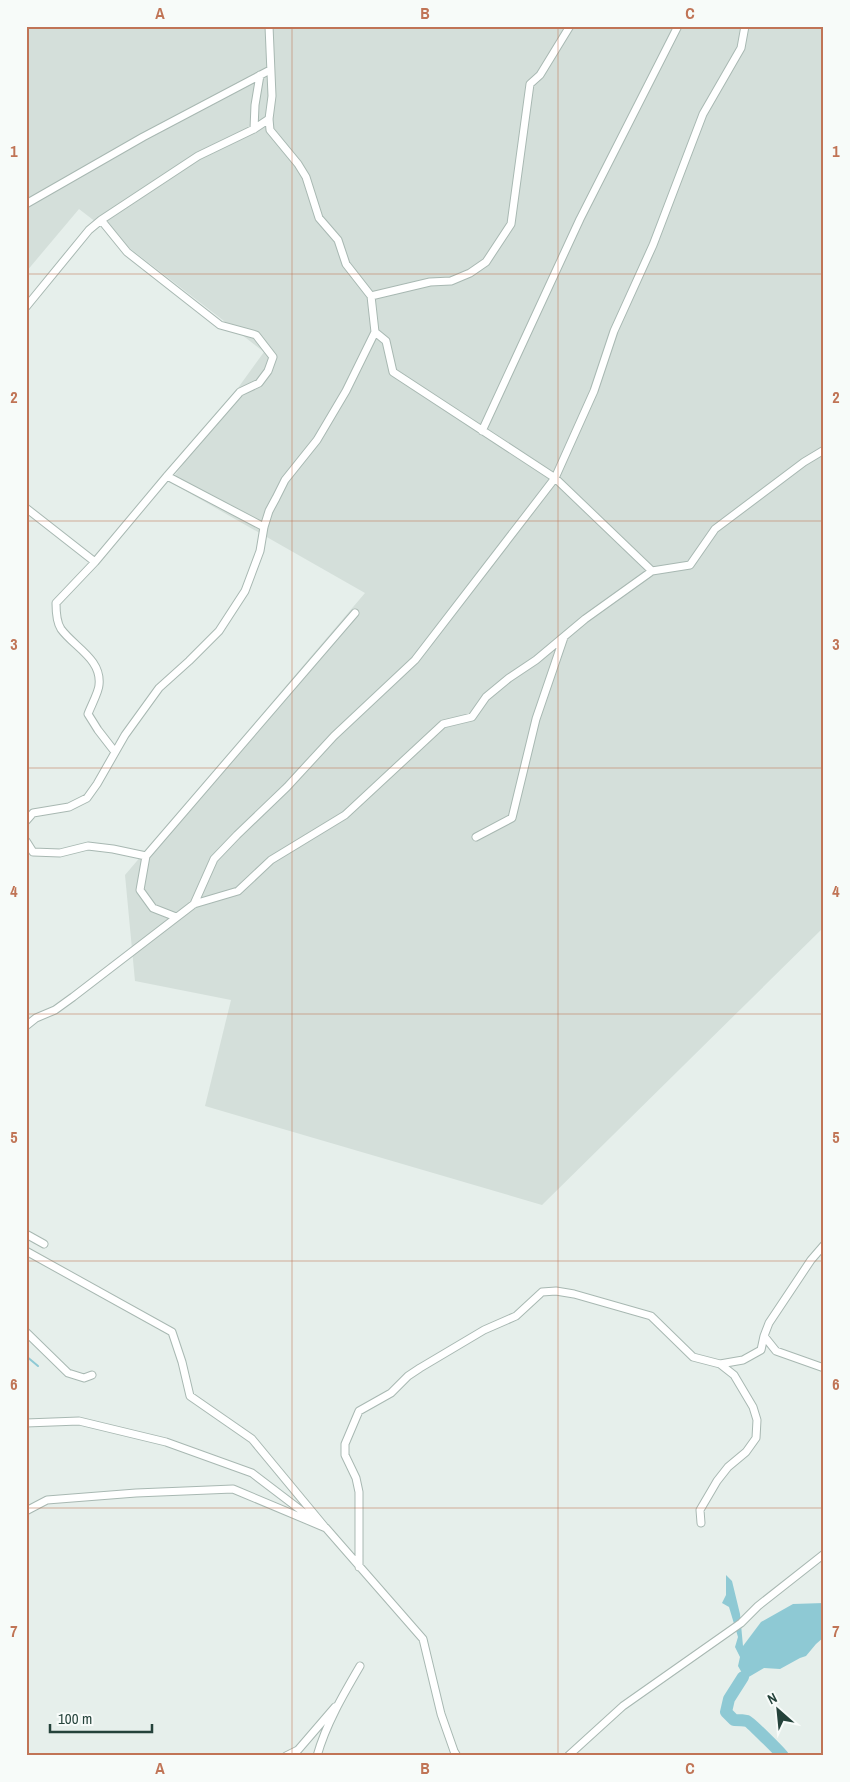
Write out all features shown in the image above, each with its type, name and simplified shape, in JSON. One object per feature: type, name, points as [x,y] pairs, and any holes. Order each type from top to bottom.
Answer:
[{"type":"street","points":[[26,822],[33,813],[69,807],[87,798],[125,735],[158,688],[190,661],[219,631],[245,591],[260,551],[269,511],[286,480],[316,440],[346,391],[375,332],[371,296],[346,264],[338,240],[319,218],[306,177],[298,164],[270,130],[269,118],[272,96],[269,26]]},
{"type":"street","points":[[371,296],[430,282],[451,281],[470,273],[486,262],[511,224],[530,84],[540,75],[570,26]]},
{"type":"street","points":[[482,432],[580,220],[678,26]]},
{"type":"street","points":[[194,904],[214,859],[287,787],[334,736],[415,660],[555,478],[594,391],[614,331],[653,244],[703,114],[741,48],[745,26]]},
{"type":"street","points":[[26,204],[143,136],[270,70]]},
{"type":"street","points":[[254,129],[255,105],[260,75]]},
{"type":"street","points":[[26,307],[89,230],[100,220],[172,175],[198,156],[254,129],[269,118]]},
{"type":"street","points":[[100,220],[127,252],[220,325],[256,335],[273,357],[268,372],[260,383],[240,392],[95,562],[56,603],[60,628],[89,656],[98,672],[100,686],[88,714],[116,752]]},
{"type":"street","points":[[375,332],[386,341],[393,372],[555,478],[652,571]]},
{"type":"street","points":[[26,1026],[36,1018],[55,1010],[73,997],[194,904],[238,891],[271,860],[345,815],[443,724],[472,717],[486,697],[509,678],[536,660],[585,619],[652,571],[690,565],[714,529],[804,462],[824,450]]},
{"type":"street","points":[[167,476],[264,527]]},
{"type":"street","points":[[26,508],[95,562]]},
{"type":"street","points":[[176,917],[153,908],[140,890],[146,856],[355,614]]},
{"type":"street","points":[[476,837],[512,818],[536,720],[564,637]]},
{"type":"street","points":[[26,841],[33,852],[60,853],[88,846],[146,856]]},
{"type":"street","points":[[26,1234],[44,1244]]},
{"type":"street","points":[[761,1350],[769,1323],[811,1260],[824,1245]]},
{"type":"street","points":[[26,1251],[172,1332],[182,1362],[190,1396],[252,1439],[326,1528],[423,1639],[441,1714],[454,1751],[458,1756]]},
{"type":"street","points":[[360,1567],[359,1492],[356,1478],[345,1454],[345,1444],[359,1411],[391,1393],[408,1376],[420,1368],[484,1330],[516,1316],[542,1292],[556,1291],[574,1294],[651,1316],[693,1357],[720,1364],[734,1375],[753,1407],[757,1420],[756,1438],[746,1452],[728,1467],[717,1481],[700,1510],[701,1524]]},
{"type":"street","points":[[26,1332],[68,1373],[84,1378],[92,1375]]},
{"type":"street","points":[[764,1336],[776,1350]]},
{"type":"street","points":[[720,1364],[743,1360],[761,1350],[776,1350],[824,1368]]},
{"type":"street","points":[[734,1375],[734,1371],[743,1360]]},
{"type":"street","points":[[26,1423],[79,1421],[166,1442],[252,1473],[326,1528]]},
{"type":"street","points":[[26,1511],[46,1500],[233,1488],[326,1528]]},
{"type":"street","points":[[568,1756],[623,1706],[741,1623],[758,1606],[824,1554]]},
{"type":"street","points":[[317,1756],[320,1744],[338,1703],[360,1666]]},
{"type":"street","points":[[286,1756],[295,1753],[338,1703]]},
{"type":"shaded area","points":[[26,26],[824,26],[824,927],[542,1205],[205,1106],[231,1000],[135,981],[125,875],[365,593],[170,482],[264,352],[79,209],[26,272]]},
{"type":"water","points":[[726,1575],[732,1581],[740,1614],[743,1646],[761,1622],[793,1604],[824,1603],[824,1637],[806,1656],[780,1669],[764,1668],[747,1678],[738,1666],[740,1657],[735,1647],[738,1637],[729,1607],[722,1603],[726,1595]]},
{"type":"waterway","points":[[26,1356],[38,1366]]},
{"type":"waterway","points":[[743,1677],[729,1699],[726,1712],[734,1720],[747,1721],[783,1756]]}]
